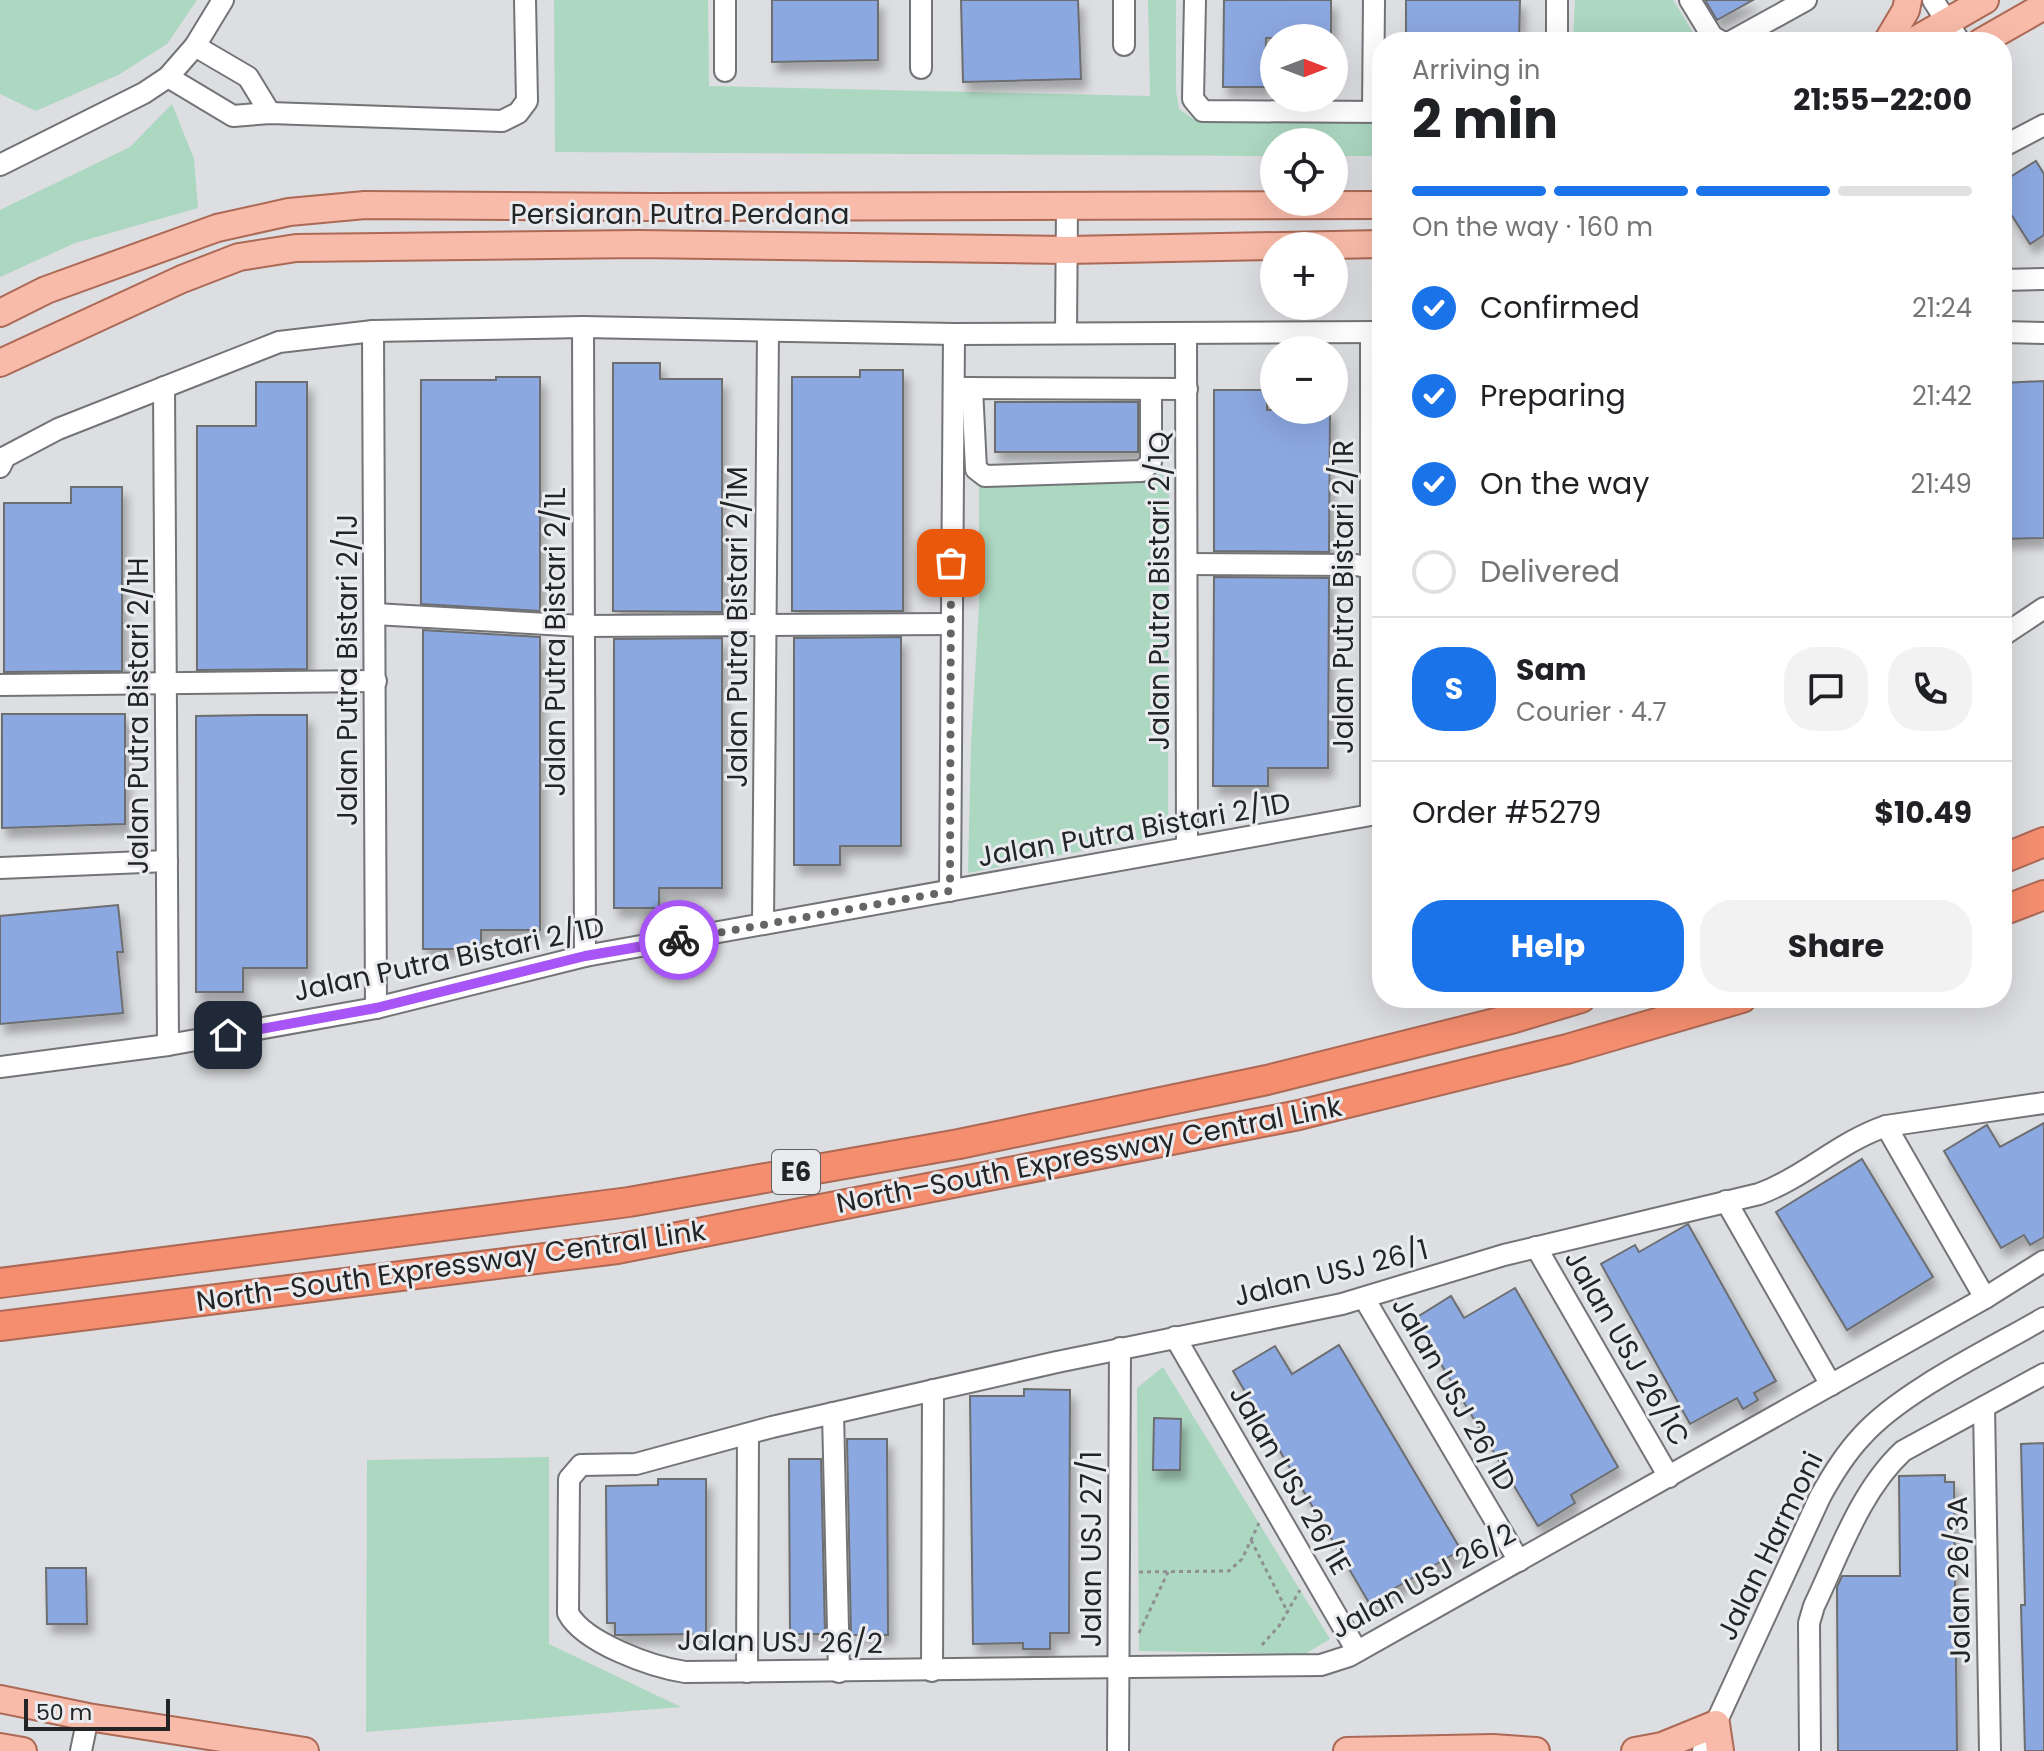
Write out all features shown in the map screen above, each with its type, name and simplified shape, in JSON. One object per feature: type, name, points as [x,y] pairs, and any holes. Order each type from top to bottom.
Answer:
[{"type":"highway","points":[[2012,855],[2044,842]]},
{"type":"highway","points":[[2012,907],[2044,895]]},
{"type":"highway","name":"North–South Expressway Central Link","points":[[0,1283],[629,1202],[959,1144],[1267,1080],[1548,1008]]},
{"type":"highway","name":"North–South Expressway Central Link","points":[[0,1326],[617,1249],[1299,1115],[1552,1053],[1707,1008]]},
{"type":"main road","points":[[1893,32],[1908,0]]},
{"type":"main road","points":[[1929,32],[1985,0]]},
{"type":"main road","points":[[1998,32],[2044,6]]},
{"type":"main road","name":"Persiaran Putra Perdana","points":[[0,313],[46,290],[217,228],[289,212],[365,205],[1372,205]]},
{"type":"main road","name":"Persiaran Putra Perdana","points":[[0,363],[182,279],[239,257],[296,248],[638,244],[1067,250],[1372,244]]},
{"type":"main road","points":[[0,1699],[88,1717],[305,1751]]},
{"type":"main road","points":[[1635,1751],[1662,1746],[1716,1724],[1720,1751]]},
{"type":"main road","points":[[0,1747],[23,1751]]},
{"type":"main road","points":[[1347,1751],[1493,1748],[1536,1751]]},
{"type":"street","points":[[0,165],[144,93],[168,77],[195,46],[223,0]]},
{"type":"street","points":[[168,77],[233,116],[270,113],[502,121],[518,113],[527,101],[525,0]]},
{"type":"street","points":[[725,0],[725,71]]},
{"type":"street","points":[[921,0],[921,68]]},
{"type":"street","points":[[1124,0],[1124,45]]},
{"type":"street","points":[[1195,0],[1193,99],[1203,111],[1372,112]]},
{"type":"street","points":[[1374,0],[1375,32]]},
{"type":"street","points":[[1557,0],[1557,32]]},
{"type":"street","points":[[1690,0],[1710,32]]},
{"type":"street","points":[[1748,32],[1806,0]]},
{"type":"street","points":[[195,46],[248,77],[270,113]]},
{"type":"street","points":[[2012,142],[2044,125]]},
{"type":"street","points":[[1066,333],[1067,206]]},
{"type":"street","points":[[2012,280],[2044,279]]},
{"type":"street","points":[[0,467],[5,457],[58,429],[279,342],[373,331],[583,327],[954,334],[1372,332]]},
{"type":"street","name":"Jalan Putra Bistari 2/1L","points":[[583,327],[585,956]]},
{"type":"street","name":"Jalan Putra Bistari 2/1J","points":[[373,331],[376,1008]]},
{"type":"street","name":"Jalan Putra Bistari 2/1M","points":[[763,924],[768,331]]},
{"type":"street","points":[[2012,332],[2044,333]]},
{"type":"street","points":[[954,334],[976,469],[985,476],[1142,471],[1151,462],[1151,389]]},
{"type":"street","name":"Jalan Putra Bistari 2/1Q","points":[[1186,334],[1187,848]]},
{"type":"street","name":"Jalan Putra Bistari 2/1H","points":[[164,387],[168,1045]]},
{"type":"street","points":[[962,388],[1187,389]]},
{"type":"street","points":[[950,891],[951,624],[962,388]]},
{"type":"street","points":[[1187,564],[1356,565],[1372,569]]},
{"type":"street","points":[[2012,629],[2044,608]]},
{"type":"street","points":[[375,614],[582,626],[951,624]]},
{"type":"street","points":[[0,685],[376,681]]},
{"type":"street","name":"Jalan Putra Bistari 2/1D","points":[[0,1067],[168,1045],[376,1008],[585,956],[1372,815]]},
{"type":"street","points":[[0,868],[167,861]]},
{"type":"street","name":"Jalan USJ 26/1","points":[[618,1465],[636,1464],[833,1413],[1120,1348],[1364,1298],[1536,1247],[1667,1218],[1773,1189],[1840,1147],[1886,1126],[2044,1103]]},
{"type":"street","points":[[1886,1126],[1985,1298]]},
{"type":"street","points":[[1726,1201],[1831,1385]]},
{"type":"street","name":"Jalan USJ 26/1C","points":[[1536,1247],[1669,1477]]},
{"type":"street","name":"Jalan USJ 26/2","points":[[618,1465],[581,1465],[569,1479],[568,1613],[583,1632],[664,1669],[685,1672],[839,1672],[1321,1665],[1357,1651],[1519,1561],[1985,1298],[2044,1261]]},
{"type":"street","name":"Jalan USJ 26/1D","points":[[1364,1298],[1519,1561]]},
{"type":"street","name":"Jalan Harmoni","points":[[1703,1751],[1820,1497],[1840,1462],[1864,1433],[1895,1408],[2044,1318]]},
{"type":"street","name":"Jalan USJ 26/1E","points":[[1175,1337],[1357,1651]]},
{"type":"street","name":"Jalan USJ 27/1","points":[[1118,1751],[1120,1348]]},
{"type":"street","points":[[1810,1751],[1809,1623],[1814,1606],[1867,1495],[1903,1451],[2044,1374]]},
{"type":"street","points":[[932,1671],[933,1390]]},
{"type":"street","name":"Jalan 26/3A","points":[[1984,1407],[1990,1751]]},
{"type":"street","points":[[833,1413],[839,1672]]},
{"type":"street","points":[[747,1672],[748,1434]]},
{"type":"street","points":[[81,1751],[88,1717]]},
{"type":"path","points":[[1138,1572],[1229,1571],[1242,1559],[1259,1523]]},
{"type":"path","points":[[1251,1540],[1288,1613]]},
{"type":"path","points":[[1139,1633],[1168,1572]]},
{"type":"path","points":[[1253,1653],[1271,1637],[1300,1590]]},
{"type":"green space","points":[[0,0],[197,0],[167,44],[120,74],[36,111],[0,94]]},
{"type":"green space","points":[[554,0],[708,0],[709,86],[1150,96],[1148,0],[1176,0],[1176,91],[1179,109],[1198,122],[1372,123],[1372,156],[1348,156],[1348,128],[1260,128],[1260,156],[555,152]]},
{"type":"green space","points":[[1575,0],[1673,0],[1693,32],[1573,32]]},
{"type":"green space","points":[[172,104],[194,159],[198,208],[75,243],[0,277],[0,210],[130,147]]},
{"type":"green space","points":[[979,470],[1169,474],[1168,834],[968,873],[979,605]]},
{"type":"green space","points":[[1163,1367],[1330,1639],[1305,1654],[1139,1651],[1137,1388]]},
{"type":"green space","points":[[549,1457],[549,1644],[681,1707],[366,1732],[367,1460]]},
{"type":"building","points":[[772,0],[878,0],[878,60],[772,62]]},
{"type":"building","points":[[961,0],[1078,0],[1081,79],[963,82]]},
{"type":"building","points":[[1224,0],[1331,0],[1331,24],[1260,24],[1260,87],[1223,87]]},
{"type":"building","points":[[1406,0],[1520,0],[1519,32],[1406,32]]},
{"type":"building","points":[[1705,0],[1753,0],[1717,20]]},
{"type":"building","points":[[2036,161],[2044,174],[2044,235],[2030,244],[2012,216],[2012,176]]},
{"type":"building","points":[[613,363],[660,363],[660,379],[722,379],[722,612],[613,611]]},
{"type":"building","points":[[860,370],[903,370],[903,611],[792,611],[792,377],[860,377]]},
{"type":"building","points":[[496,377],[540,377],[540,611],[421,604],[421,380],[496,380]]},
{"type":"building","points":[[2044,381],[2044,538],[2012,539],[2012,383]]},
{"type":"building","points":[[256,382],[307,382],[307,669],[197,670],[197,426],[256,426]]},
{"type":"building","points":[[1214,390],[1260,390],[1260,424],[1330,424],[1329,552],[1214,551]]},
{"type":"building","points":[[995,402],[1138,402],[1138,452],[995,452]]},
{"type":"building","points":[[71,487],[122,487],[122,671],[4,672],[4,503],[71,503]]},
{"type":"building","points":[[1214,577],[1329,578],[1328,768],[1268,768],[1268,786],[1213,786]]},
{"type":"building","points":[[423,630],[540,637],[540,930],[481,930],[481,949],[423,949]]},
{"type":"building","points":[[901,637],[901,846],[840,846],[840,865],[794,865],[794,638]]},
{"type":"building","points":[[722,638],[722,888],[659,888],[659,908],[614,908],[614,639]]},
{"type":"building","points":[[2,714],[125,714],[125,824],[2,828]]},
{"type":"building","points":[[307,715],[307,968],[243,968],[243,992],[196,992],[196,716]]},
{"type":"building","points":[[118,905],[123,952],[117,952],[123,1013],[0,1024],[0,916]]},
{"type":"building","points":[[2044,1123],[2044,1237],[2030,1245],[2024,1235],[2001,1248],[1944,1151],[1987,1125],[2000,1147]]},
{"type":"building","points":[[1862,1159],[1933,1277],[1847,1330],[1776,1212]]},
{"type":"building","points":[[1688,1224],[1776,1381],[1754,1393],[1758,1400],[1743,1409],[1737,1398],[1690,1424],[1601,1264],[1635,1245],[1639,1252]]},
{"type":"building","points":[[1515,1288],[1618,1467],[1571,1495],[1575,1503],[1538,1526],[1414,1319],[1451,1296],[1464,1318]]},
{"type":"building","points":[[1339,1345],[1461,1550],[1369,1603],[1233,1371],[1275,1346],[1292,1374]]},
{"type":"building","points":[[1024,1389],[1070,1390],[1069,1633],[1050,1633],[1050,1649],[1023,1649],[1023,1643],[973,1644],[970,1396],[1024,1396]]},
{"type":"building","points":[[1154,1418],[1181,1419],[1180,1470],[1153,1470]]},
{"type":"building","points":[[847,1439],[887,1439],[888,1635],[851,1635]]},
{"type":"building","points":[[2044,1443],[2044,1751],[2025,1751],[2021,1444]]},
{"type":"building","points":[[789,1459],[821,1459],[825,1634],[790,1634]]},
{"type":"building","points":[[1945,1475],[1945,1482],[1954,1482],[1957,1751],[1838,1751],[1837,1587],[1842,1576],[1900,1576],[1899,1476]]},
{"type":"building","points":[[658,1479],[706,1479],[706,1634],[615,1635],[615,1623],[607,1623],[606,1486],[658,1485]]},
{"type":"building","points":[[46,1568],[86,1568],[87,1624],[47,1624]]},
{"type":"way so far","points":[[679,940],[950,891],[951,563]]},
{"type":"route","points":[[228,1035],[376,1008],[585,956],[679,940]]}]
